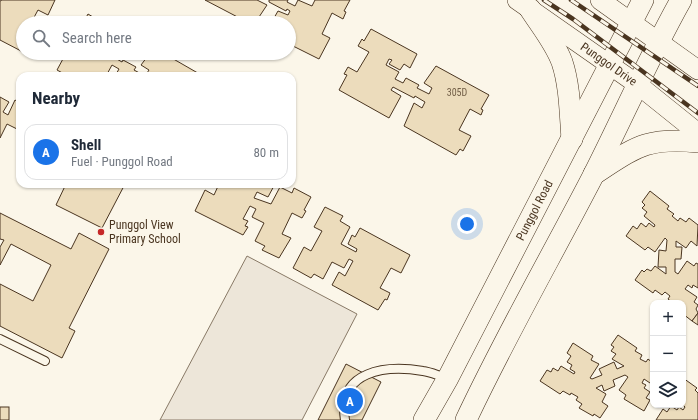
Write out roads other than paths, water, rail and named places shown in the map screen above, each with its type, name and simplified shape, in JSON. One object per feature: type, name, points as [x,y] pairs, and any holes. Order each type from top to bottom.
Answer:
[{"type":"main road","name":"Punggol Road","points":[[424,420],[448,378],[642,0]]},
{"type":"main road","points":[[466,420],[487,375],[594,174],[658,41],[681,0]]},
{"type":"main road","points":[[524,5],[553,44],[561,61],[567,83],[572,139]]},
{"type":"main road","points":[[594,174],[634,148],[650,142],[660,140],[698,142]]},
{"type":"street","points":[[600,0],[698,70]]},
{"type":"street","name":"Punggol Drive","points":[[524,5],[637,84],[698,133]]},
{"type":"lane","points":[[0,339],[45,361]]},
{"type":"lane","points":[[345,420],[346,397],[356,380],[366,374],[383,370],[407,370],[424,371],[448,378]]},
{"type":"railway","points":[[544,0],[573,19],[698,113]]},
{"type":"railway","points":[[571,0],[698,86]]},
{"type":"place","name":"Punggol View Primary School","points":[[101,232]]},
{"type":"place","name":"Shell","points":[[350,401]]}]
